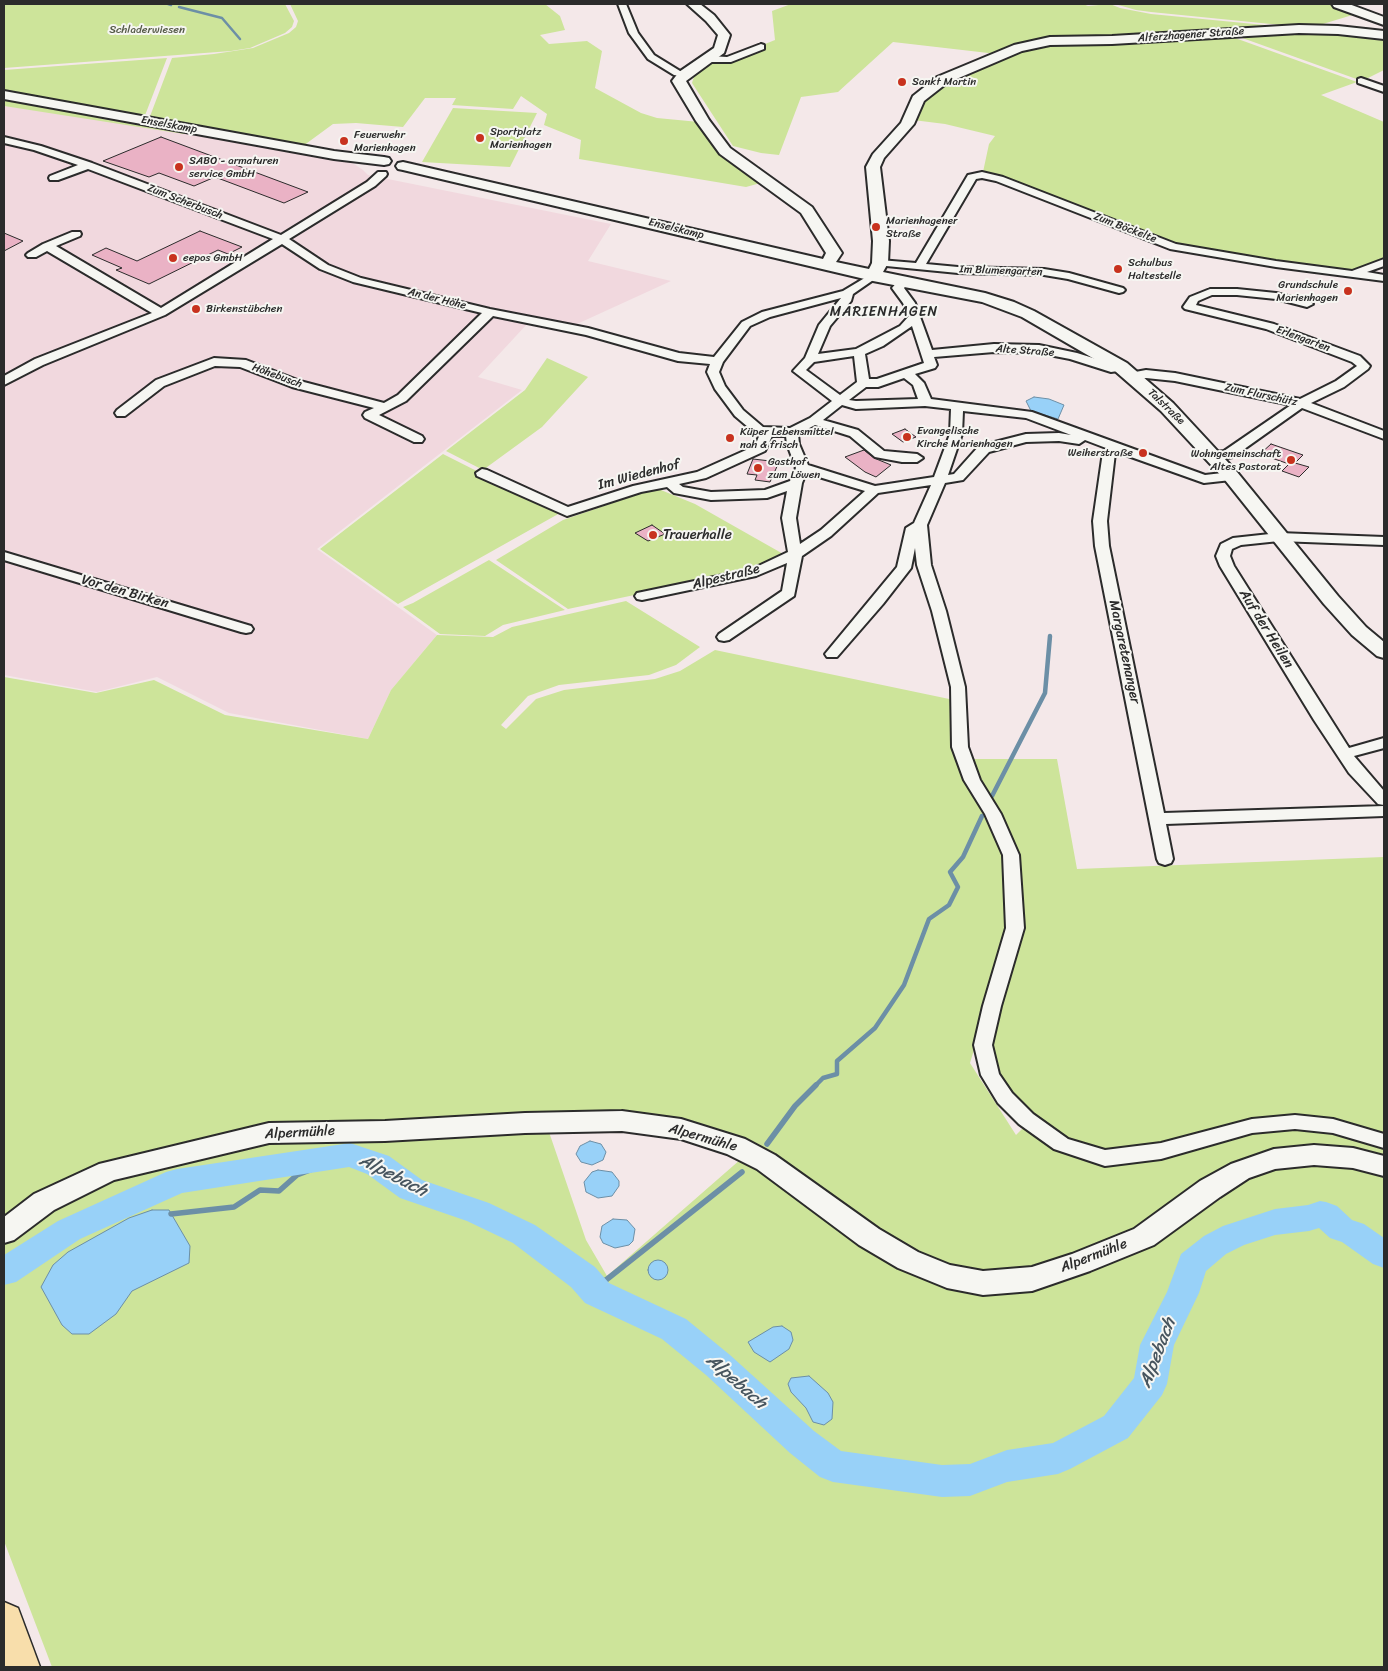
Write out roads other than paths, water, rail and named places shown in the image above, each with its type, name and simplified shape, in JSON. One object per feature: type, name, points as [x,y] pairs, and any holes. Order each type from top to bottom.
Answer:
[{"type":"highway","points":[[4,1621],[20,1667]]},
{"type":"main road","points":[[693,4],[710,18],[724,35],[720,50],[710,59],[684,75],[679,81],[703,121],[725,151],[807,210],[834,254],[827,266]]},
{"type":"main road","points":[[1338,4],[1384,21]]},
{"type":"main road","name":"Alferzhagener Straße","points":[[876,270],[880,227],[873,167],[878,157],[907,124],[918,98],[942,80],[1032,44],[1050,42],[1320,29],[1384,35]]},
{"type":"main road","name":"Enselskamp","points":[[4,95],[334,155],[379,168],[400,169],[479,183],[827,266],[876,270]]},
{"type":"main road","name":"Talstraße","points":[[876,270],[903,282],[985,298],[1008,305],[1028,314],[1127,372],[1167,407],[1214,456],[1342,612],[1359,631],[1384,652]]},
{"type":"main road","name":"Alpermühle","points":[[4,1232],[44,1202],[108,1171],[269,1133],[385,1131],[525,1123],[622,1121],[681,1129],[736,1146],[766,1162],[869,1237],[908,1260],[947,1276],[983,1283],[1032,1278],[1080,1263],[1144,1237],[1210,1189],[1240,1171],[1274,1159],[1314,1155],[1353,1158],[1384,1166]]},
{"type":"street","points":[[622,4],[634,33],[651,57],[677,73],[684,75]]},
{"type":"street","points":[[710,59],[728,60],[761,47]]},
{"type":"street","points":[[1361,81],[1384,89]]},
{"type":"street","name":"Zum Scherbusch","points":[[4,140],[37,148],[88,165],[282,238]]},
{"type":"street","points":[[54,178],[88,165]]},
{"type":"street","points":[[4,381],[39,362],[161,313],[371,184],[379,168]]},
{"type":"street","name":"Zum Böckelte","points":[[920,265],[963,190],[972,177],[982,175],[1000,179],[1174,247],[1276,264],[1384,278]]},
{"type":"street","points":[[32,255],[47,246],[76,234]]},
{"type":"street","name":"An der Höhe","points":[[282,238],[324,267],[357,280],[490,312],[588,332],[678,357],[717,361]]},
{"type":"street","points":[[47,246],[161,313]]},
{"type":"street","points":[[1355,273],[1384,262]]},
{"type":"street","name":"Im Blumengarten","points":[[876,270],[920,265],[958,270],[1044,272],[1069,276],[1120,290]]},
{"type":"street","points":[[859,352],[863,383],[814,421],[792,432],[758,430],[728,400],[719,386],[714,372],[717,361],[746,324],[766,314],[803,306],[847,293],[876,270]]},
{"type":"street","points":[[903,282],[898,288],[909,303],[929,359]]},
{"type":"street","name":"Erlengarten","points":[[1214,456],[1228,454],[1302,403],[1340,384],[1364,366],[1356,359],[1270,326],[1189,307],[1194,299],[1210,292],[1237,292],[1276,296],[1307,304]]},
{"type":"street","points":[[847,293],[847,299],[824,325],[810,359],[798,371],[840,401],[856,405],[925,402],[1028,415],[1204,479],[1231,476]]},
{"type":"street","points":[[418,439],[369,416],[402,398],[490,312]]},
{"type":"street","points":[[810,359],[859,352],[904,328],[915,317]]},
{"type":"street","name":"Alte Straße","points":[[863,383],[878,383],[907,374],[929,359],[994,348],[1040,349],[1073,356],[1127,372]]},
{"type":"street","name":"Höhebusch","points":[[121,413],[160,383],[214,362],[242,363],[296,384],[386,407]]},
{"type":"street","name":"Zum Flurschütz","points":[[1127,372],[1175,377],[1302,403],[1384,435]]},
{"type":"street","points":[[907,374],[918,383],[925,402]]},
{"type":"street","points":[[957,407],[956,434],[940,479],[920,525],[924,565],[939,611],[958,687],[960,747],[972,780],[993,814],[1011,855],[1015,928],[992,1006],[983,1045],[990,1075],[1005,1098],[1026,1119],[1061,1144],[1105,1158],[1162,1151],[1252,1126],[1296,1122],[1333,1126],[1384,1141]]},
{"type":"street","points":[[814,421],[854,433],[880,454],[902,458],[917,458]]},
{"type":"street","name":"Im Wiedenhof","points":[[482,473],[567,512],[619,494],[701,475],[760,448],[767,432]]},
{"type":"street","points":[[724,638],[789,593],[795,554],[788,518],[795,483],[802,468],[793,444],[792,432]]},
{"type":"street","points":[[802,468],[874,490],[958,477],[984,449],[1026,438],[1059,437],[1087,441],[1096,439]]},
{"type":"street","name":"Margaretenanger","points":[[1115,447],[1109,452],[1104,488],[1100,521],[1102,546],[1165,859]]},
{"type":"street","points":[[669,482],[679,490],[710,496],[767,494],[795,483]]},
{"type":"street","name":"Alpestraße","points":[[642,596],[756,572],[795,554],[826,533],[874,490]]},
{"type":"street","points":[[832,654],[904,568],[913,528],[920,525]]},
{"type":"street","points":[[1279,537],[1384,541]]},
{"type":"street","name":"Auf der Heilen","points":[[1279,537],[1238,542],[1226,546],[1223,556],[1227,566],[1345,754],[1384,800]]},
{"type":"street","name":"Vor den Birken","points":[[4,556],[246,629]]},
{"type":"street","points":[[1345,754],[1384,742]]},
{"type":"street","points":[[1157,819],[1384,811]]},
{"type":"water","points":[[1034,397],[1049,399],[1064,405],[1058,419],[1031,411],[1026,401]]},
{"type":"water","points":[[590,1141],[601,1144],[606,1152],[603,1160],[592,1165],[581,1162],[576,1154],[580,1146]]},
{"type":"water","points":[[598,1170],[612,1172],[619,1181],[619,1186],[612,1196],[598,1198],[586,1192],[584,1182],[592,1172]]},
{"type":"water","points":[[152,1210],[169,1210],[190,1246],[189,1263],[132,1291],[116,1314],[89,1334],[72,1334],[62,1325],[41,1287],[53,1265],[68,1252],[129,1218]]},
{"type":"water","points":[[613,1219],[627,1220],[635,1229],[633,1241],[629,1245],[615,1248],[603,1243],[600,1237],[602,1226]]},
{"type":"water","points":[[658,1260],[665,1263],[668,1270],[665,1277],[658,1280],[651,1277],[648,1270],[651,1263]]},
{"type":"water","points":[[782,1326],[791,1332],[793,1340],[789,1349],[770,1362],[754,1352],[748,1342],[773,1327]]},
{"type":"water","points":[[809,1376],[828,1393],[833,1402],[832,1419],[824,1425],[813,1422],[806,1408],[791,1392],[788,1384],[791,1378]]},
{"type":"waterway","points":[[179,7],[222,18],[240,39]]},
{"type":"waterway","points":[[992,796],[1045,693],[1050,636]]},
{"type":"waterway","points":[[767,1144],[795,1106],[823,1078],[837,1074],[837,1061],[875,1028],[904,985],[929,919],[949,905],[958,887],[950,872],[963,857],[982,816]]},
{"type":"waterway","name":"Alpebach","points":[[4,1272],[69,1230],[177,1181],[350,1155],[378,1165],[411,1189],[478,1212],[524,1234],[583,1277],[597,1293],[674,1329],[718,1365],[802,1442],[833,1466],[942,1481],[970,1480],[1007,1466],[1058,1458],[1116,1427],[1150,1384],[1157,1345],[1183,1293],[1192,1264],[1215,1245],[1234,1235],[1275,1222],[1309,1218],[1320,1214],[1326,1215],[1341,1229],[1353,1233],[1384,1255]]},
{"type":"waterway","points":[[171,1214],[234,1207],[260,1190],[279,1191],[297,1175],[323,1165],[331,1157]]},
{"type":"waterway","points":[[588,1283],[606,1280],[742,1172]]},
{"type":"place","name":"Sankt Martin","points":[[902,82]]},
{"type":"place","name":"Sportplatz Marienhagen","points":[[480,138]]},
{"type":"place","name":"Feuerwehr Marienhagen","points":[[344,141]]},
{"type":"place","name":"SABO - armaturen service GmbH","points":[[179,167]]},
{"type":"place","name":"Marienhagener Straße","points":[[876,227]]},
{"type":"place","name":"eepos GmbH","points":[[173,258]]},
{"type":"place","name":"Schulbus Haltestelle","points":[[1118,269]]},
{"type":"place","name":"Grundschule Marienhagen","points":[[1348,291]]},
{"type":"place","name":"Birkenstübchen","points":[[196,309]]},
{"type":"place","name":"Evangelische Kirche Marienhagen","points":[[907,437]]},
{"type":"place","name":"Küper Lebensmittel nah & frisch","points":[[730,438]]},
{"type":"place","name":"Weiherstraße","points":[[1143,453]]},
{"type":"place","name":"Wohngemeinschaft Altes Pastorat","points":[[1291,460]]},
{"type":"place","name":"Gasthof zum Löwen","points":[[758,468]]},
{"type":"place","name":"Trauerhalle","points":[[653,535]]},
{"type":"district","name":"MARIENHAGEN","points":[[884,312]]},
{"type":"park label","name":"Schladerwiesen","points":[[147,30]]}]
